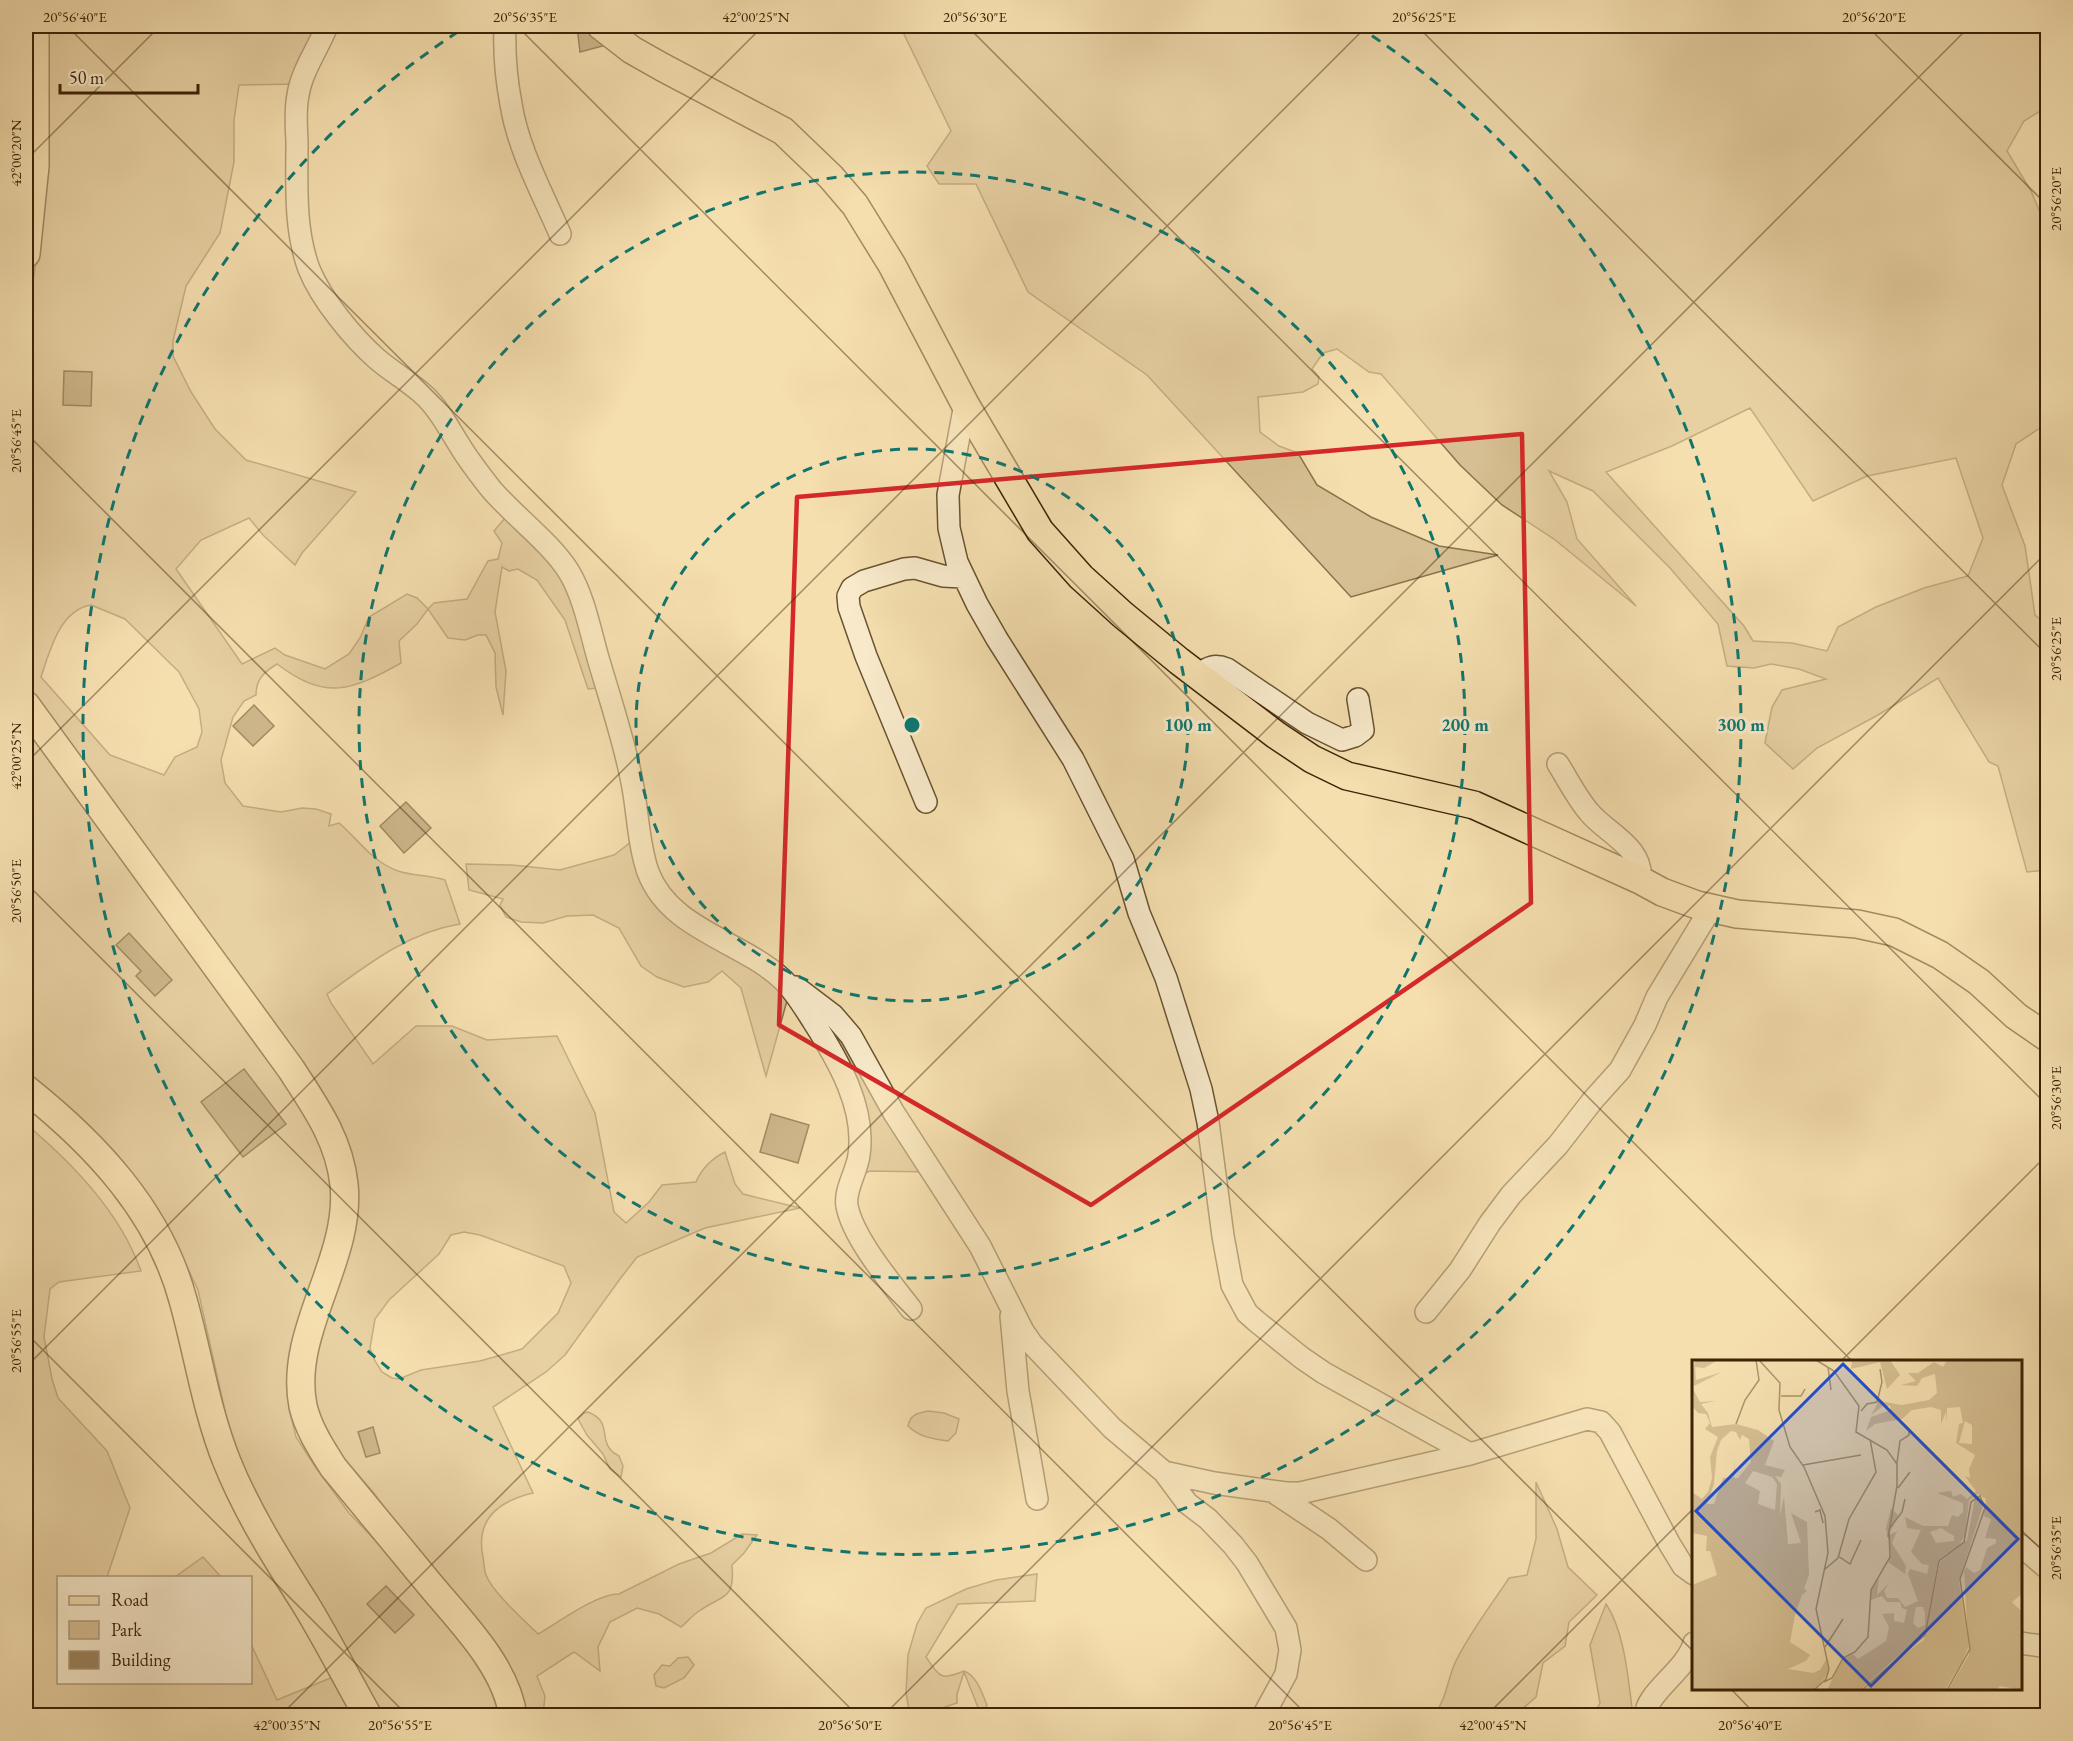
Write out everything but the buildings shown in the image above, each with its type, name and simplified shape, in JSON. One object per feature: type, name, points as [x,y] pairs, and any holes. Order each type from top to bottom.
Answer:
[{"type":"main road","points":[[26,254],[35,166],[35,26]]},
{"type":"main road","points":[[601,26],[632,50],[662,68],[783,131],[831,177],[855,205],[892,265],[965,404],[1040,531],[1081,577],[1123,615],[1276,735],[1312,759],[1347,776],[1474,805],[1662,892],[1711,908],[1737,914],[1857,924],[1894,932],[1940,955],[1979,982],[2016,1016],[2048,1038]]},
{"type":"main road","points":[[26,705],[291,1069],[336,1144],[341,1168],[344,1214],[335,1254],[308,1338],[301,1393],[307,1418],[333,1467],[483,1651],[505,1688],[513,1716]]},
{"type":"main road","points":[[26,1089],[68,1125],[105,1162],[136,1200],[160,1239],[183,1298],[213,1419],[226,1461],[263,1534],[368,1716]]},
{"type":"street","points":[[327,26],[304,74],[297,109],[298,210],[304,251],[311,273],[330,304],[360,342],[376,359],[409,382],[432,404],[492,490],[556,556],[569,573],[585,613],[607,687],[631,776],[642,852],[649,875],[658,892],[682,916],[822,1006],[851,1036],[894,1113],[980,1246],[1023,1331],[1042,1356],[1112,1428],[1164,1472],[1182,1498],[1208,1519],[1247,1563],[1286,1628],[1290,1650],[1287,1674],[1263,1716]]},
{"type":"street","points":[[505,26],[504,54],[511,106],[523,149],[560,234]]},
{"type":"street","points":[[965,404],[948,501],[952,544],[963,577],[1008,657],[1073,759],[1123,859],[1138,914],[1166,978],[1201,1089],[1208,1122],[1228,1270],[1239,1300],[1256,1322],[1316,1368],[1470,1454]]},
{"type":"street","points":[[926,802],[866,656],[849,607],[848,596],[852,588],[864,581],[904,568],[915,568],[943,576],[963,577]]},
{"type":"street","points":[[1198,675],[1208,667],[1218,666],[1227,669],[1307,723],[1342,740],[1355,736],[1363,730],[1358,699]]},
{"type":"street","points":[[1558,764],[1589,812],[1636,856],[1642,869],[1640,880]]},
{"type":"street","points":[[1426,1312],[1460,1270],[1511,1195],[1558,1145],[1620,1070],[1645,1025],[1657,997],[1711,908]]},
{"type":"street","points":[[783,979],[813,1020],[830,1049],[845,1080],[857,1114],[860,1144],[857,1166],[847,1197],[850,1217],[864,1243],[911,1309]]},
{"type":"street","points":[[1010,1303],[1018,1391],[1037,1499]]},
{"type":"street","points":[[1164,1472],[1193,1479],[1286,1493],[1316,1490],[1470,1454],[1587,1419],[1597,1420],[1610,1432],[1646,1501],[1688,1570]]},
{"type":"street","points":[[1272,1491],[1329,1529],[1366,1560]]},
{"type":"street","points":[[2022,1547],[2048,1569]]},
{"type":"street","points":[[2022,1643],[2048,1647]]},
{"type":"street","points":[[1646,1716],[1648,1702],[1682,1666],[1692,1649]]},
{"type":"highlighted area","points":[[1522,434],[1531,903],[1091,1205],[779,1025],[797,497]]},
{"type":"green space","points":[[44,26],[327,26],[301,84],[239,85],[234,120],[234,162],[220,233],[186,286],[173,341],[173,356],[191,392],[215,429],[246,460],[356,492],[302,553],[295,565],[263,535],[249,518],[201,540],[176,569],[242,664],[275,648],[285,655],[325,669],[349,654],[360,638],[369,617],[407,594],[417,598],[428,609],[417,624],[399,641],[401,663],[367,680],[339,688],[325,687],[294,676],[277,664],[268,670],[259,680],[256,695],[244,701],[233,717],[221,760],[225,783],[243,806],[281,812],[302,808],[316,809],[331,814],[329,826],[339,823],[380,862],[404,873],[445,880],[460,924],[423,934],[406,942],[327,994],[373,1064],[416,1026],[452,1026],[487,1040],[557,1036],[595,1113],[614,1212],[626,1223],[649,1202],[662,1185],[696,1182],[708,1164],[725,1152],[735,1184],[743,1194],[800,1208],[705,1228],[637,1257],[565,1355],[546,1372],[493,1407],[533,1493],[521,1496],[500,1507],[486,1522],[481,1544],[485,1571],[502,1598],[538,1634],[589,1603],[619,1594],[679,1564],[711,1553],[742,1534],[757,1535],[732,1565],[732,1585],[726,1595],[699,1611],[681,1627],[659,1614],[637,1608],[610,1622],[598,1647],[600,1671],[574,1652],[537,1676],[545,1696],[543,1715],[525,1715],[518,1684],[505,1657],[408,1541],[374,1493],[339,1453],[317,1412],[313,1382],[315,1363],[337,1284],[334,1113],[316,1081],[261,1004],[46,716],[26,683],[26,321],[42,215]],"holes":[[[91,605],[125,619],[179,672],[199,709],[202,732],[197,747],[175,757],[164,775],[110,755],[41,677],[53,644],[64,623],[80,608]],[[464,1232],[480,1235],[564,1266],[571,1283],[558,1313],[522,1349],[480,1361],[421,1370],[399,1379],[392,1378],[382,1372],[370,1348],[375,1319],[389,1300],[439,1254],[451,1235]]]},
{"type":"green space","points":[[900,26],[2047,26],[2047,107],[2024,121],[2007,151],[2031,191],[2047,229],[2047,430],[2043,426],[2016,444],[2002,485],[2025,546],[2035,615],[2047,625],[2047,870],[2027,872],[1998,766],[1989,762],[1938,678],[1878,715],[1817,748],[1793,769],[1765,743],[1772,707],[1782,690],[1826,679],[1799,669],[1771,664],[1754,668],[1727,666],[1718,624],[1670,568],[1593,491],[1549,471],[1567,502],[1577,539],[1636,606],[1554,539],[1502,505],[1460,465],[1381,374],[1369,372],[1337,349],[1323,353],[1312,369],[1319,377],[1318,384],[1303,392],[1258,397],[1260,432],[1279,446],[1298,453],[1317,485],[1371,517],[1439,546],[1498,555],[1351,597],[1147,375],[1028,292],[976,184],[939,184],[927,166],[951,131]],"holes":[[[1750,408],[1813,501],[1867,476],[1956,458],[1983,538],[1968,576],[1924,588],[1876,607],[1838,627],[1827,651],[1792,643],[1753,641],[1744,626],[1606,472],[1672,446]]]},
{"type":"green space","points":[[511,511],[556,556],[607,687],[588,689],[565,620],[537,580],[518,569],[509,571],[502,567],[495,612],[506,671],[503,715],[496,687],[495,653],[486,635],[478,635],[465,640],[448,638],[428,609],[434,603],[467,599],[488,561],[498,559],[502,543],[494,531]]},
{"type":"green space","points":[[26,723],[80,803],[133,871],[295,1092],[331,1164],[334,1222],[289,1392],[289,1409],[296,1437],[349,1513],[395,1561],[472,1655],[490,1687],[496,1705],[496,1715],[380,1715],[264,1517],[231,1438],[198,1290],[179,1250],[156,1210],[48,1092],[26,1075]]},
{"type":"green space","points":[[639,836],[658,892],[822,1006],[933,1172],[870,1171],[854,1178],[859,1126],[790,990],[766,1076],[741,988],[722,971],[708,982],[684,987],[657,977],[641,966],[619,928],[593,915],[567,916],[543,923],[521,922],[506,917],[500,905],[503,899],[469,890],[466,864],[512,865],[560,870],[614,855]]},
{"type":"green space","points":[[26,1124],[78,1173],[108,1209],[132,1249],[141,1271],[59,1282],[50,1289],[44,1337],[58,1398],[107,1451],[130,1508],[107,1576],[57,1576],[57,1684],[252,1684],[252,1646],[277,1700],[333,1677],[354,1715],[26,1715]]},
{"type":"green space","points":[[928,1411],[944,1413],[959,1419],[956,1433],[948,1441],[922,1435],[908,1426],[910,1419],[915,1415]]},
{"type":"green space","points":[[588,1412],[601,1422],[608,1445],[619,1456],[623,1466],[621,1477],[610,1469],[603,1454],[587,1435],[578,1419]]},
{"type":"green space","points":[[1536,1482],[1557,1529],[1568,1567],[1597,1595],[1569,1622],[1565,1646],[1543,1663],[1536,1697],[1518,1715],[1434,1715],[1444,1696],[1455,1663],[1480,1620],[1509,1578],[1527,1575],[1536,1539]]},
{"type":"green space","points":[[203,1557],[220,1576],[176,1576]]},
{"type":"green space","points":[[1037,1574],[1035,1601],[958,1604],[926,1657],[941,1675],[950,1676],[964,1671],[969,1673],[978,1685],[987,1705],[983,1715],[981,1715],[964,1672],[957,1694],[957,1703],[921,1715],[910,1715],[906,1693],[908,1655],[917,1624],[926,1608],[966,1589],[996,1580]]},
{"type":"green space","points":[[1606,1604],[1621,1640],[1627,1668],[1632,1715],[1594,1715],[1600,1703],[1590,1645]]},
{"type":"green space","points":[[688,1657],[694,1665],[684,1678],[664,1688],[656,1686],[654,1675],[662,1665],[670,1666],[678,1658]]}]
